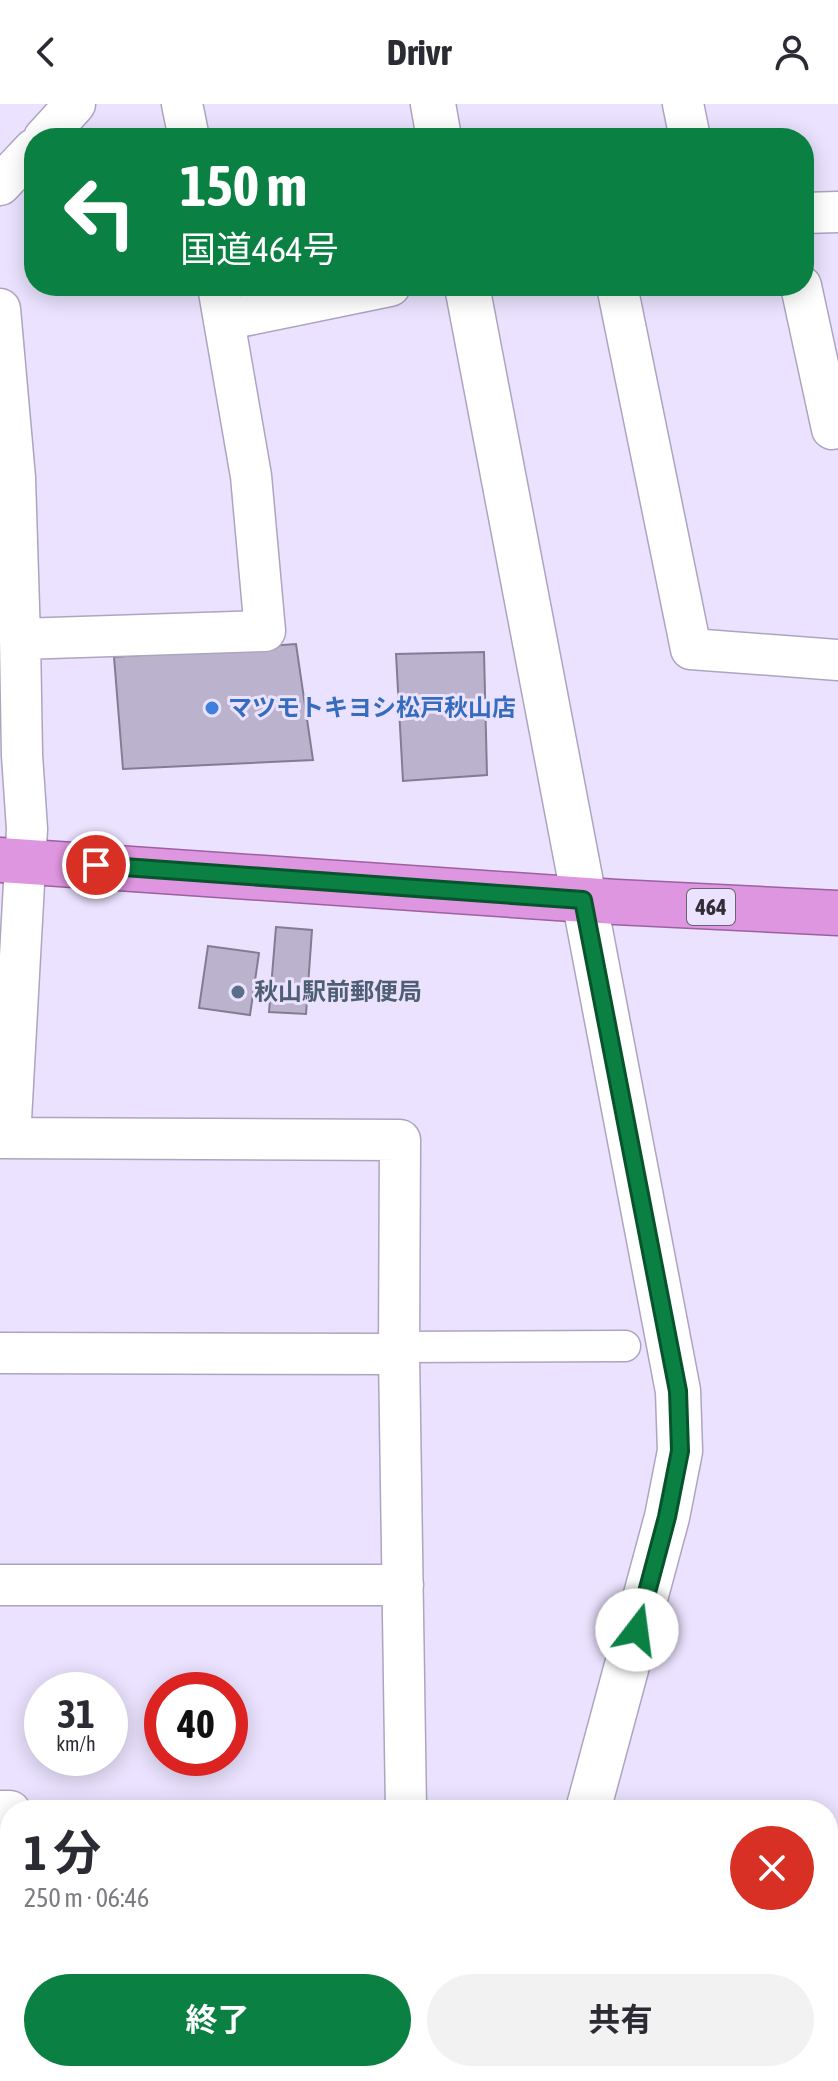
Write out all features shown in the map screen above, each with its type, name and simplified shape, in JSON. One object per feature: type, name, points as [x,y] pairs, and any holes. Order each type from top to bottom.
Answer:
[{"type":"highway","name":"464","points":[[13,860],[583,900],[838,913]]},
{"type":"street","points":[[53,128],[75,104]]},
{"type":"street","points":[[182,104],[187,128]]},
{"type":"street","points":[[433,104],[437,128]]},
{"type":"street","points":[[683,104],[688,128]]},
{"type":"street","points":[[0,185],[24,160]]},
{"type":"street","points":[[814,213],[838,212]]},
{"type":"street","points":[[20,639],[265,631],[251,476],[221,303],[291,296]]},
{"type":"street","points":[[469,296],[678,1391],[680,1451],[667,1517],[591,1800]]},
{"type":"street","points":[[619,296],[691,649],[838,660]]},
{"type":"street","points":[[803,296],[836,439]]},
{"type":"street","points":[[0,309],[7,478],[20,639],[27,829],[13,860],[5,1138],[400,1140],[399,1351],[406,1800]]},
{"type":"street","points":[[0,1353],[399,1351],[625,1346]]},
{"type":"street","points":[[0,1585],[403,1585]]},
{"type":"building","name":"マツモトキヨシ松戸秋山店","points":[[296,644],[313,760],[123,769],[114,657]]},
{"type":"building","points":[[484,652],[487,775],[403,781],[396,654]]},
{"type":"building","points":[[276,927],[312,930],[306,1014],[269,1012]]},
{"type":"building","points":[[208,946],[259,953],[250,1015],[199,1008]]},
{"type":"place","name":"マツモトキヨシ松戸秋山店","points":[[212,708]]},
{"type":"place","name":"秋山駅前郵便局","points":[[238,992]]},
{"type":"route","points":[[96,865],[583,900],[678,1391],[680,1451],[667,1517],[637,1630]]}]
